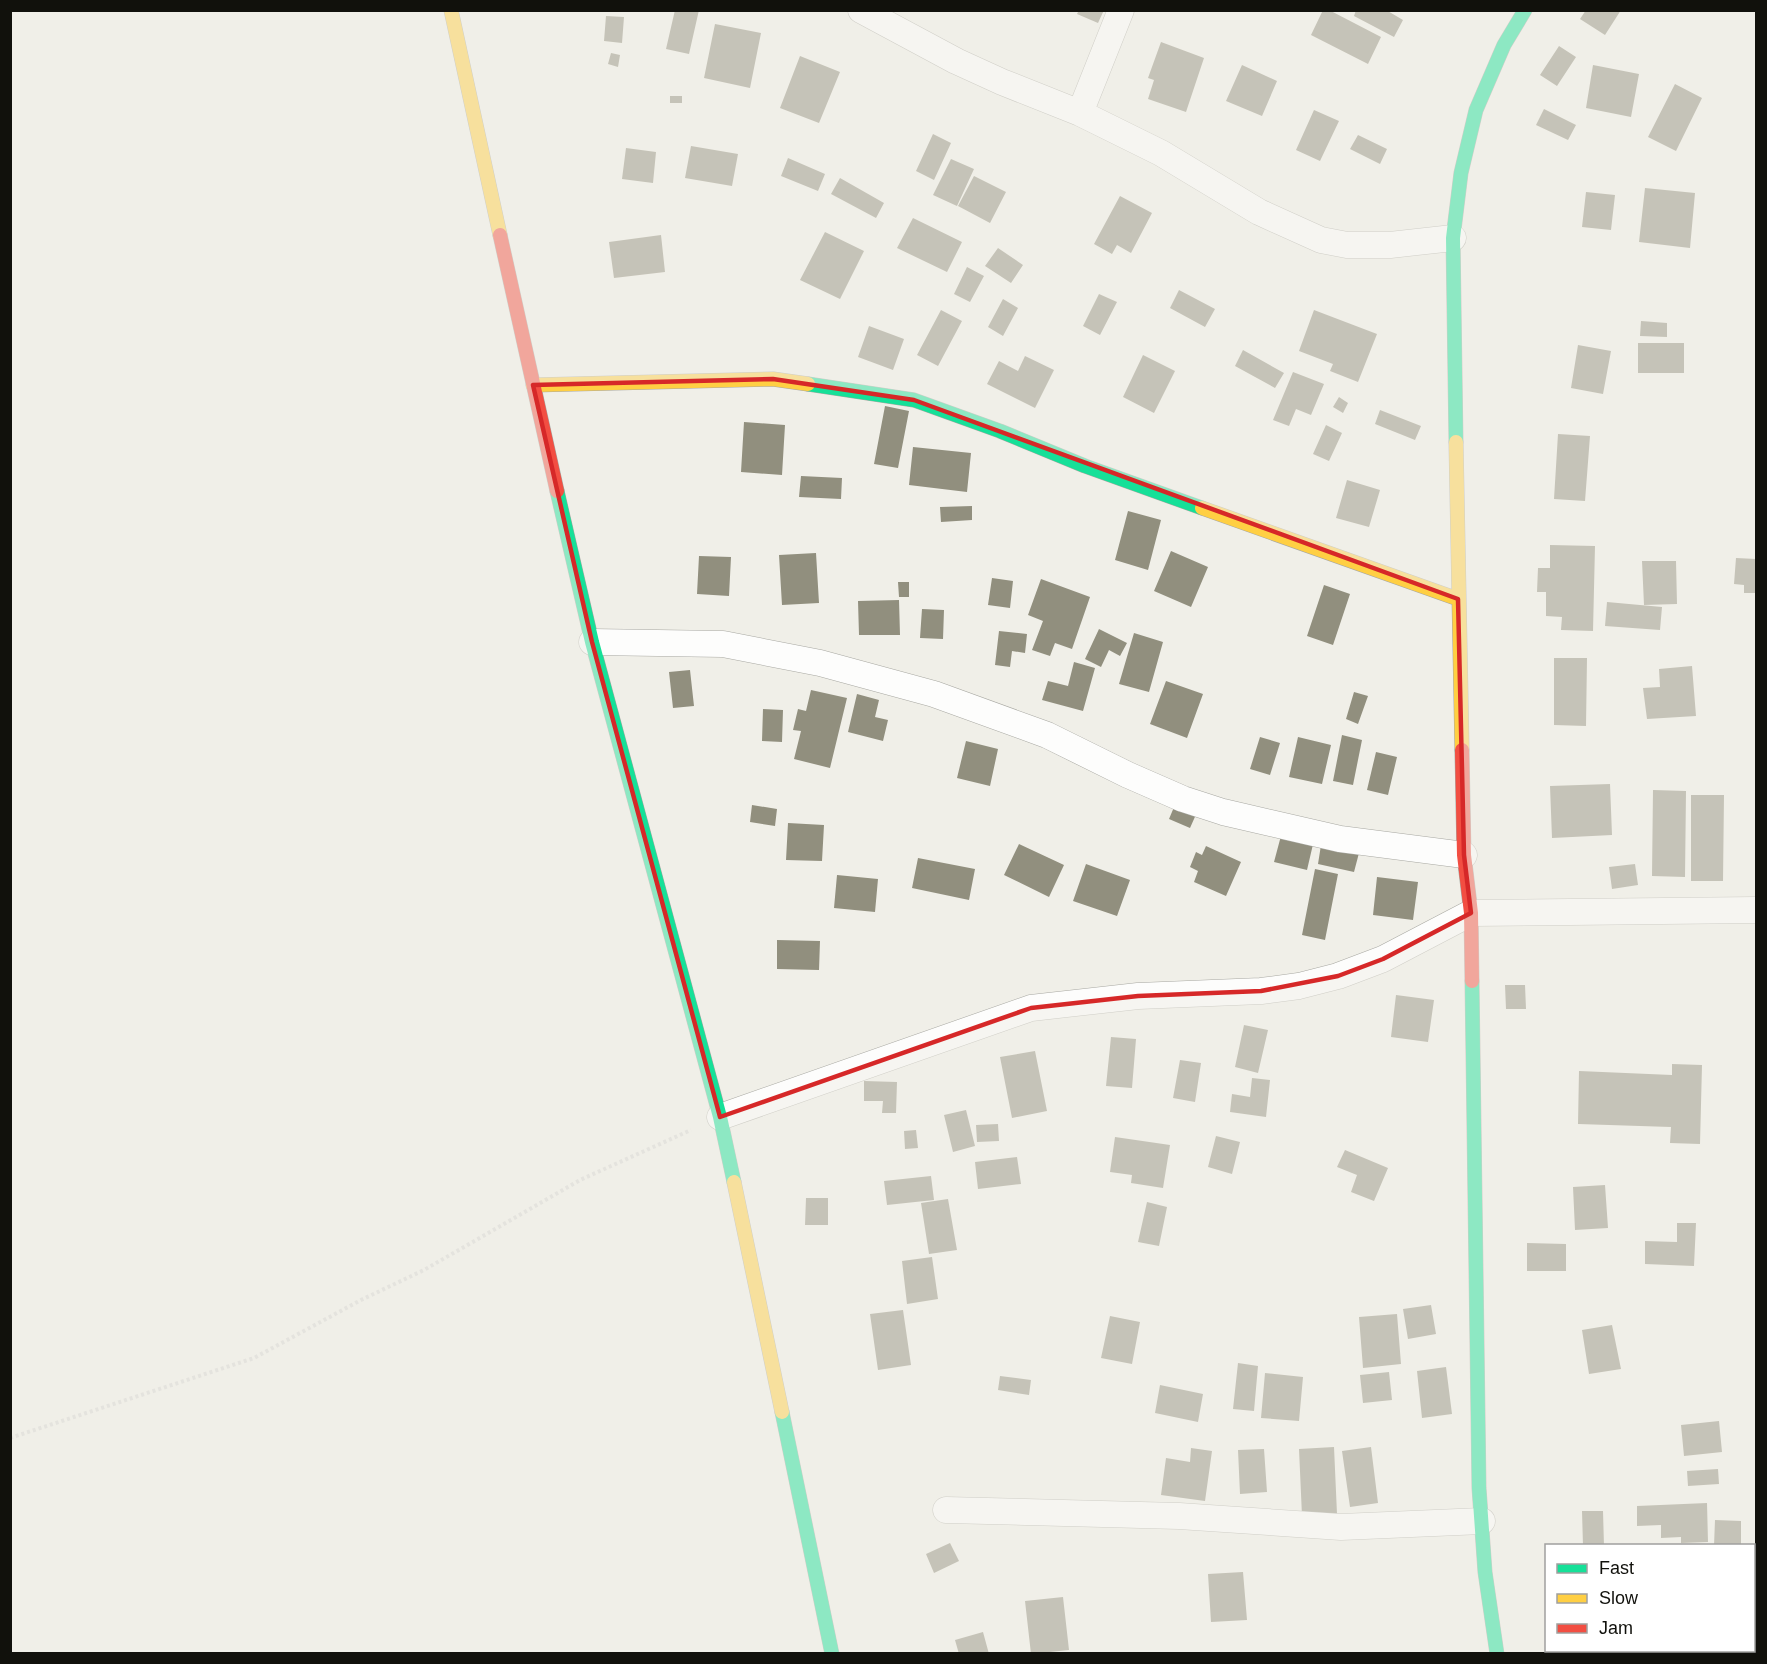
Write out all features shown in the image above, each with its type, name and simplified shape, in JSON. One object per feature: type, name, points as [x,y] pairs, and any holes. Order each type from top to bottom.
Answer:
[{"type":"street","points":[[451,10],[533,386],[592,642],[720,1117],[832,1653]]},
{"type":"street","points":[[861,10],[956,61],[1080,113],[1161,153],[1259,212],[1321,240],[1347,245],[1390,245],[1453,238]]},
{"type":"street","points":[[1080,113],[1121,10]]},
{"type":"street","points":[[1497,1653],[1490,1618],[1482,1521],[1477,1367],[1471,913],[1464,855],[1453,238],[1461,173],[1476,110],[1504,45],[1525,10]]},
{"type":"street","points":[[533,386],[773,379],[914,400],[1000,431],[1086,466],[1458,599]]},
{"type":"street","points":[[592,642],[723,644],[820,663],[934,694],[1047,735],[1183,800],[1223,812],[1340,839],[1464,855]]},
{"type":"street","points":[[720,1117],[1031,1008],[1138,996],[1261,991],[1299,986],[1338,976],[1383,959],[1471,913],[1756,910]]},
{"type":"street","points":[[946,1510],[1179,1516],[1341,1527],[1482,1521]]},
{"type":"path","points":[[10,1438],[254,1358],[361,1300],[424,1270],[580,1180],[720,1117]]},
{"type":"highlighted area","points":[[773,379],[914,400],[1458,599],[1464,855],[1471,913],[1383,959],[1338,976],[1261,991],[1138,996],[1031,1008],[720,1117],[592,642],[533,385]]},
{"type":"building","points":[[675,10],[699,10],[689,54],[666,49]]},
{"type":"building","points":[[1079,10],[1104,10],[1098,23],[1077,14]]},
{"type":"building","points":[[1323,10],[1329,10],[1381,37],[1368,64],[1311,35]]},
{"type":"building","points":[[1356,10],[1386,10],[1403,20],[1394,37],[1354,16]]},
{"type":"building","points":[[1586,10],[1621,10],[1605,35],[1580,19]]},
{"type":"building","points":[[606,16],[624,17],[622,43],[604,41]]},
{"type":"building","points":[[715,24],[761,33],[750,88],[704,78]]},
{"type":"building","points":[[1161,42],[1204,58],[1186,112],[1148,99],[1154,80],[1148,78]]},
{"type":"building","points":[[1559,46],[1576,57],[1557,86],[1540,75]]},
{"type":"building","points":[[611,53],[620,55],[618,67],[608,64]]},
{"type":"building","points":[[800,56],[840,72],[819,123],[780,108]]},
{"type":"building","points":[[1242,65],[1277,81],[1262,116],[1226,101]]},
{"type":"building","points":[[1593,65],[1639,74],[1631,117],[1586,108]]},
{"type":"building","points":[[1675,84],[1702,98],[1676,151],[1648,137]]},
{"type":"building","points":[[670,96],[682,96],[682,103],[670,103]]},
{"type":"building","points":[[1544,109],[1576,125],[1568,140],[1536,125]]},
{"type":"building","points":[[1314,110],[1339,121],[1320,161],[1296,150]]},
{"type":"building","points":[[933,134],[951,143],[934,180],[916,171]]},
{"type":"building","points":[[1358,135],[1387,149],[1380,164],[1350,149]]},
{"type":"building","points":[[691,146],[738,154],[732,186],[685,178]]},
{"type":"building","points":[[626,148],[656,152],[653,183],[622,179]]},
{"type":"building","points":[[788,158],[825,174],[818,191],[781,176]]},
{"type":"building","points":[[951,159],[974,169],[957,206],[933,195]]},
{"type":"building","points":[[974,176],[1006,192],[990,223],[958,206]]},
{"type":"building","points":[[840,178],[884,203],[876,218],[831,194]]},
{"type":"building","points":[[1645,188],[1695,193],[1690,248],[1639,242]]},
{"type":"building","points":[[1586,192],[1615,195],[1611,230],[1582,227]]},
{"type":"building","points":[[1120,196],[1152,213],[1131,253],[1117,245],[1112,254],[1094,244]]},
{"type":"building","points":[[913,218],[962,242],[947,272],[897,248]]},
{"type":"building","points":[[825,232],[864,251],[840,299],[800,280]]},
{"type":"building","points":[[661,235],[665,272],[614,278],[609,242]]},
{"type":"building","points":[[998,248],[1023,265],[1011,283],[985,266]]},
{"type":"building","points":[[967,267],[984,276],[970,302],[954,294]]},
{"type":"building","points":[[1179,290],[1215,309],[1205,327],[1170,308]]},
{"type":"building","points":[[1099,294],[1117,302],[1100,335],[1083,326]]},
{"type":"building","points":[[1003,299],[1018,308],[1003,336],[988,327]]},
{"type":"building","points":[[941,310],[962,321],[938,366],[917,355]]},
{"type":"building","points":[[1314,310],[1377,334],[1358,382],[1330,371],[1333,364],[1299,351]]},
{"type":"building","points":[[1641,321],[1667,323],[1667,337],[1640,336]]},
{"type":"building","points":[[869,326],[904,339],[893,370],[858,357]]},
{"type":"building","points":[[1638,343],[1684,343],[1684,373],[1638,373]]},
{"type":"building","points":[[1578,345],[1611,351],[1603,394],[1571,388]]},
{"type":"building","points":[[1243,350],[1284,373],[1275,388],[1235,366]]},
{"type":"building","points":[[1143,355],[1175,371],[1154,413],[1123,397]]},
{"type":"building","points":[[1025,356],[1054,370],[1035,408],[987,384],[999,361],[1018,371]]},
{"type":"building","points":[[1293,372],[1324,384],[1311,415],[1296,409],[1289,426],[1273,420]]},
{"type":"building","points":[[1339,397],[1348,403],[1343,413],[1333,407]]},
{"type":"building","points":[[885,406],[909,411],[898,468],[874,464]]},
{"type":"building","points":[[1380,410],[1421,426],[1415,440],[1375,424]]},
{"type":"building","points":[[744,422],[785,425],[782,475],[741,472]]},
{"type":"building","points":[[1326,425],[1342,433],[1329,461],[1313,454]]},
{"type":"building","points":[[1558,434],[1590,436],[1585,501],[1554,499]]},
{"type":"building","points":[[913,447],[971,453],[967,492],[909,485]]},
{"type":"building","points":[[801,476],[842,478],[841,499],[799,497]]},
{"type":"building","points":[[1347,480],[1380,490],[1369,527],[1336,518]]},
{"type":"building","points":[[972,506],[972,520],[941,522],[940,507]]},
{"type":"building","points":[[1128,511],[1161,520],[1148,570],[1115,560]]},
{"type":"building","points":[[1550,545],[1595,546],[1593,631],[1561,630],[1562,617],[1546,616],[1546,592],[1537,592],[1538,568],[1550,568]]},
{"type":"building","points":[[1171,551],[1208,567],[1191,607],[1154,591]]},
{"type":"building","points":[[816,553],[819,603],[782,605],[779,555]]},
{"type":"building","points":[[699,556],[731,557],[729,596],[697,594]]},
{"type":"building","points":[[1736,558],[1756,559],[1756,593],[1744,593],[1744,585],[1734,584]]},
{"type":"building","points":[[1642,561],[1676,561],[1677,604],[1644,605]]},
{"type":"building","points":[[992,578],[1013,581],[1010,608],[988,605]]},
{"type":"building","points":[[1041,579],[1090,597],[1072,649],[1055,643],[1050,656],[1032,650],[1043,621],[1028,615]]},
{"type":"building","points":[[898,582],[909,582],[909,597],[899,597]]},
{"type":"building","points":[[1324,585],[1350,594],[1333,645],[1307,636]]},
{"type":"building","points":[[899,600],[900,635],[859,635],[858,601]]},
{"type":"building","points":[[1607,602],[1662,607],[1660,630],[1605,626]]},
{"type":"building","points":[[922,609],[944,610],[943,639],[920,638]]},
{"type":"building","points":[[1099,629],[1127,643],[1120,656],[1109,650],[1101,667],[1085,659]]},
{"type":"building","points":[[999,631],[1027,634],[1025,653],[1012,651],[1010,667],[995,665]]},
{"type":"building","points":[[1134,633],[1163,642],[1149,692],[1119,684]]},
{"type":"building","points":[[1554,658],[1587,658],[1586,726],[1554,725]]},
{"type":"building","points":[[1074,662],[1095,668],[1083,711],[1042,700],[1048,681],[1068,686]]},
{"type":"building","points":[[1692,666],[1696,716],[1647,719],[1643,688],[1660,687],[1659,669]]},
{"type":"building","points":[[690,670],[694,706],[673,708],[669,672]]},
{"type":"building","points":[[1166,681],[1203,694],[1187,738],[1150,724]]},
{"type":"building","points":[[811,690],[847,698],[830,768],[794,759],[801,731],[793,730],[798,709],[806,711]]},
{"type":"building","points":[[1354,692],[1368,696],[1358,724],[1346,719]]},
{"type":"building","points":[[857,694],[879,700],[875,717],[888,720],[883,741],[848,732]]},
{"type":"building","points":[[763,709],[783,710],[782,742],[762,741]]},
{"type":"building","points":[[1342,735],[1362,740],[1353,785],[1333,781]]},
{"type":"building","points":[[1260,737],[1280,743],[1270,775],[1250,769]]},
{"type":"building","points":[[1298,737],[1331,745],[1322,784],[1289,777]]},
{"type":"building","points":[[966,741],[998,749],[990,786],[957,778]]},
{"type":"building","points":[[1376,752],[1397,757],[1388,795],[1367,790]]},
{"type":"building","points":[[1610,784],[1612,835],[1552,838],[1550,786]]},
{"type":"building","points":[[1653,790],[1686,791],[1685,877],[1652,876]]},
{"type":"building","points":[[1691,795],[1724,795],[1723,881],[1691,881]]},
{"type":"building","points":[[1177,800],[1198,810],[1190,828],[1169,819]]},
{"type":"building","points":[[752,805],[777,809],[775,826],[750,822]]},
{"type":"building","points":[[788,823],[824,825],[822,861],[786,860]]},
{"type":"building","points":[[1282,832],[1314,840],[1307,870],[1274,862]]},
{"type":"building","points":[[1019,844],[1064,865],[1049,897],[1004,875]]},
{"type":"building","points":[[1321,845],[1359,853],[1354,872],[1318,864]]},
{"type":"building","points":[[1206,846],[1241,862],[1226,896],[1194,882],[1198,871],[1190,867],[1196,852],[1202,855]]},
{"type":"building","points":[[918,858],[975,869],[969,900],[912,888]]},
{"type":"building","points":[[1086,864],[1130,880],[1117,916],[1073,901]]},
{"type":"building","points":[[1635,864],[1638,885],[1612,889],[1609,867]]},
{"type":"building","points":[[1315,869],[1338,874],[1325,940],[1302,935]]},
{"type":"building","points":[[837,875],[878,879],[875,912],[834,908]]},
{"type":"building","points":[[1377,877],[1418,882],[1413,920],[1373,915]]},
{"type":"building","points":[[777,940],[820,941],[819,970],[777,969]]},
{"type":"building","points":[[1505,985],[1525,985],[1526,1009],[1506,1009]]},
{"type":"building","points":[[1396,995],[1434,1000],[1428,1042],[1391,1037]]},
{"type":"building","points":[[1244,1025],[1268,1030],[1258,1073],[1235,1067]]},
{"type":"building","points":[[1111,1037],[1136,1039],[1132,1088],[1106,1086]]},
{"type":"building","points":[[1035,1051],[1047,1111],[1012,1118],[1000,1057]]},
{"type":"building","points":[[1180,1060],[1201,1063],[1195,1102],[1173,1098]]},
{"type":"building","points":[[1672,1064],[1702,1065],[1700,1144],[1670,1143],[1671,1127],[1578,1124],[1579,1071],[1672,1075]]},
{"type":"building","points":[[1252,1078],[1270,1080],[1266,1117],[1230,1112],[1232,1094],[1250,1097]]},
{"type":"building","points":[[864,1081],[897,1082],[896,1113],[882,1113],[883,1101],[864,1101]]},
{"type":"building","points":[[966,1110],[975,1146],[953,1152],[944,1115]]},
{"type":"building","points":[[998,1124],[999,1141],[977,1142],[976,1125]]},
{"type":"building","points":[[916,1130],[918,1148],[905,1149],[904,1131]]},
{"type":"building","points":[[1216,1136],[1240,1142],[1232,1174],[1208,1167]]},
{"type":"building","points":[[1115,1137],[1170,1145],[1163,1188],[1131,1183],[1132,1175],[1110,1172]]},
{"type":"building","points":[[1345,1150],[1388,1168],[1374,1201],[1351,1192],[1357,1175],[1337,1167]]},
{"type":"building","points":[[1017,1157],[1021,1184],[978,1189],[975,1162]]},
{"type":"building","points":[[931,1176],[934,1200],[887,1205],[884,1181]]},
{"type":"building","points":[[1605,1185],[1608,1228],[1575,1230],[1573,1187]]},
{"type":"building","points":[[806,1198],[828,1198],[828,1225],[805,1225]]},
{"type":"building","points":[[948,1199],[957,1250],[929,1254],[921,1203]]},
{"type":"building","points":[[1147,1202],[1167,1207],[1159,1246],[1138,1242]]},
{"type":"building","points":[[1677,1223],[1696,1223],[1694,1266],[1645,1264],[1645,1241],[1677,1242]]},
{"type":"building","points":[[1527,1243],[1566,1244],[1566,1271],[1527,1271]]},
{"type":"building","points":[[932,1257],[938,1299],[907,1304],[902,1261]]},
{"type":"building","points":[[1431,1305],[1436,1334],[1408,1339],[1403,1309]]},
{"type":"building","points":[[903,1310],[911,1365],[878,1370],[870,1314]]},
{"type":"building","points":[[1397,1314],[1401,1364],[1363,1368],[1359,1317]]},
{"type":"building","points":[[1110,1316],[1140,1322],[1132,1364],[1101,1358]]},
{"type":"building","points":[[1612,1325],[1621,1369],[1589,1374],[1582,1330]]},
{"type":"building","points":[[1238,1363],[1258,1366],[1254,1411],[1233,1409]]},
{"type":"building","points":[[1446,1367],[1452,1414],[1422,1418],[1417,1371]]},
{"type":"building","points":[[1389,1372],[1392,1400],[1363,1403],[1360,1375]]},
{"type":"building","points":[[1265,1373],[1303,1377],[1299,1421],[1261,1418]]},
{"type":"building","points":[[1000,1376],[1031,1380],[1029,1395],[998,1390]]},
{"type":"building","points":[[1160,1385],[1203,1394],[1198,1422],[1155,1413]]},
{"type":"building","points":[[1719,1421],[1722,1452],[1684,1456],[1681,1425]]},
{"type":"building","points":[[1334,1447],[1337,1514],[1302,1516],[1299,1449]]},
{"type":"building","points":[[1371,1447],[1378,1503],[1350,1507],[1342,1451]]},
{"type":"building","points":[[1191,1448],[1212,1451],[1205,1501],[1161,1495],[1166,1458],[1190,1462]]},
{"type":"building","points":[[1264,1449],[1267,1492],[1240,1494],[1238,1450]]},
{"type":"building","points":[[1718,1469],[1719,1484],[1688,1486],[1687,1471]]},
{"type":"building","points":[[1707,1503],[1708,1542],[1681,1543],[1681,1537],[1661,1538],[1661,1525],[1637,1526],[1637,1506]]},
{"type":"building","points":[[1582,1511],[1603,1511],[1604,1544],[1583,1544]]},
{"type":"building","points":[[1715,1520],[1741,1521],[1741,1544],[1714,1544]]},
{"type":"building","points":[[950,1543],[959,1561],[934,1573],[926,1554]]},
{"type":"building","points":[[1243,1572],[1247,1620],[1211,1622],[1208,1574]]},
{"type":"building","points":[[1063,1597],[1069,1650],[1031,1654],[1025,1601]]},
{"type":"building","points":[[983,1632],[989,1654],[959,1654],[955,1640]]},
{"type":"traffic: fast","points":[[1456,442],[1453,238],[1461,173],[1476,110],[1504,45],[1525,10]]},
{"type":"traffic: fast","points":[[808,384],[914,400],[1202,508]]},
{"type":"traffic: fast","points":[[557,491],[592,642],[720,1117],[734,1182]]},
{"type":"traffic: fast","points":[[1472,981],[1479,1488],[1485,1572],[1497,1654]]},
{"type":"traffic: fast","points":[[782,1412],[832,1654]]},
{"type":"traffic: slow","points":[[451,10],[500,235]]},
{"type":"traffic: slow","points":[[533,385],[773,379],[808,384]]},
{"type":"traffic: slow","points":[[1456,442],[1462,750]]},
{"type":"traffic: slow","points":[[1202,508],[1458,599]]},
{"type":"traffic: slow","points":[[734,1182],[782,1412]]},
{"type":"traffic: jam","points":[[500,235],[557,491]]},
{"type":"traffic: jam","points":[[1462,750],[1464,855],[1471,913],[1472,981]]}]
